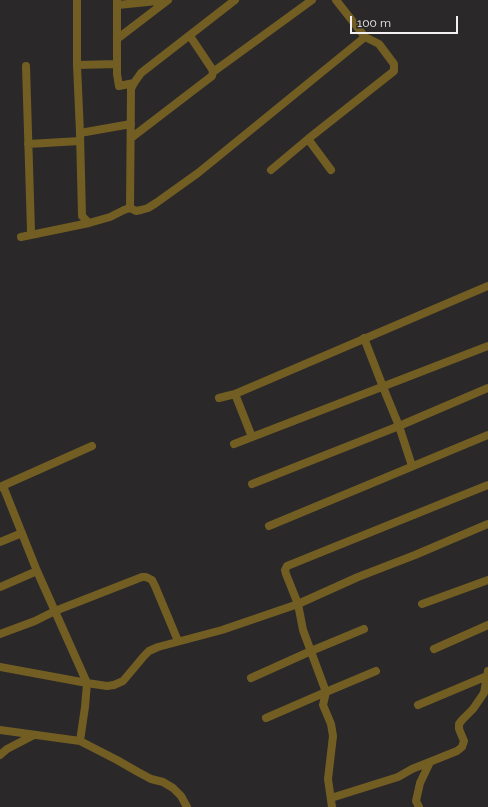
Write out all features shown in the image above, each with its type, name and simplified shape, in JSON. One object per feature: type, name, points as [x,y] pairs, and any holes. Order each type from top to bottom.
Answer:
[{"type":"street","points":[[77,0],[77,66],[82,216],[89,223]]},
{"type":"street","points":[[134,83],[119,86],[117,74],[118,2],[168,0]]},
{"type":"street","points":[[117,39],[168,0]]},
{"type":"street","points":[[130,208],[131,89],[134,83],[141,73],[235,0]]},
{"type":"street","points":[[131,138],[210,78],[213,72],[312,0]]},
{"type":"street","points":[[271,170],[394,70],[394,64],[379,44],[365,37],[336,0]]},
{"type":"street","points":[[190,36],[213,72]]},
{"type":"street","points":[[21,237],[110,218],[130,208],[136,211],[148,208],[198,172],[365,37]]},
{"type":"street","points":[[77,66],[117,64]]},
{"type":"street","points":[[26,66],[31,231]]},
{"type":"street","points":[[28,144],[80,137],[131,124]]},
{"type":"street","points":[[308,139],[331,170]]},
{"type":"street","points":[[218,398],[235,394],[488,286]]},
{"type":"street","points":[[364,338],[399,426],[412,466]]},
{"type":"street","points":[[234,444],[488,346]]},
{"type":"street","points":[[252,484],[399,426],[488,388]]},
{"type":"street","points":[[235,394],[252,437]]},
{"type":"street","points":[[269,526],[488,435]]},
{"type":"street","points":[[80,741],[87,683],[1,486],[92,446]]},
{"type":"street","points":[[332,807],[328,779],[333,736],[331,724],[323,705],[326,692],[303,630],[298,604],[286,574],[287,566],[488,485]]},
{"type":"street","points":[[0,667],[87,683],[107,686],[114,685],[123,681],[149,651],[158,647],[222,630],[298,604],[358,577],[422,553],[488,524]]},
{"type":"street","points":[[0,542],[22,533]]},
{"type":"street","points":[[0,586],[37,571]]},
{"type":"street","points":[[0,634],[142,577],[146,577],[152,580],[155,586],[178,641]]},
{"type":"street","points":[[422,604],[488,580]]},
{"type":"street","points":[[434,649],[488,625]]},
{"type":"street","points":[[251,678],[364,629]]},
{"type":"street","points":[[266,718],[376,671]]},
{"type":"street","points":[[331,798],[398,777],[412,769],[457,751],[462,746],[464,741],[459,729],[460,724],[484,694],[488,674]]},
{"type":"street","points":[[418,704],[488,674]]},
{"type":"street","points":[[0,730],[80,741],[151,779],[163,782],[173,788],[181,796],[187,807]]},
{"type":"street","points":[[0,755],[7,749],[34,735]]},
{"type":"street","points":[[419,807],[416,801],[420,783],[430,762]]}]
